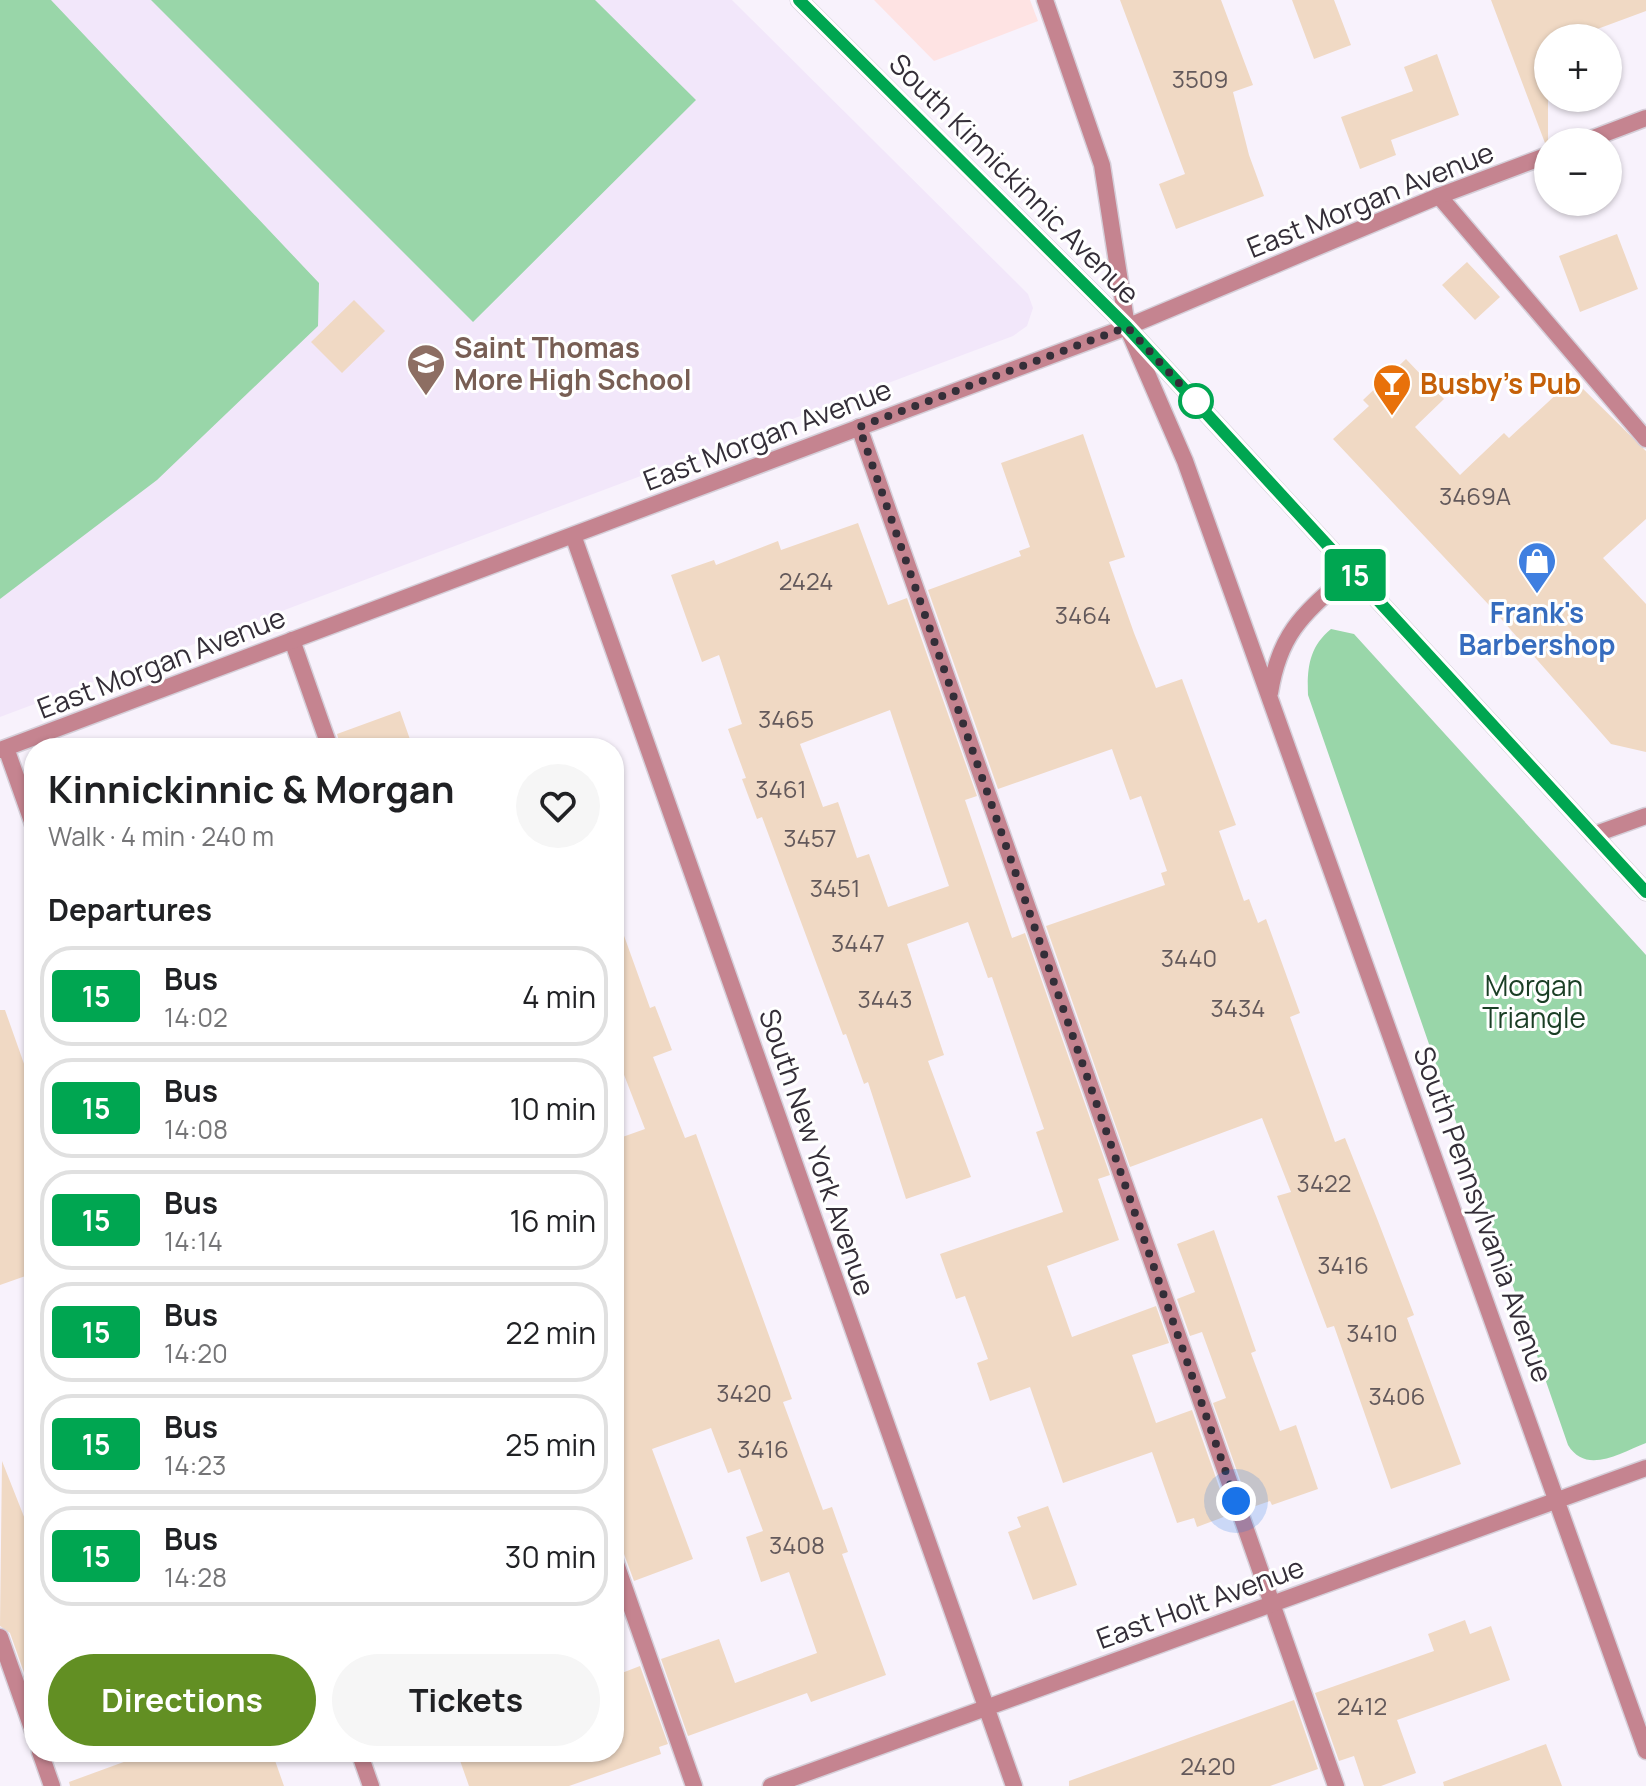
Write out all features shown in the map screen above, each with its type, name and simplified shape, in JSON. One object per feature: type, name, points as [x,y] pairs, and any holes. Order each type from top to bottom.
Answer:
[{"type":"main road","name":"South Kinnickinnic Avenue","points":[[799,0],[1127,327],[1646,892]]},
{"type":"street","name":"South Pennsylvania Avenue","points":[[1045,0],[1102,165],[1127,327],[1185,461],[1646,1751]]},
{"type":"street","points":[[1620,128],[1646,118]]},
{"type":"street","name":"East Morgan Avenue","points":[[32,738],[1127,327],[1439,196],[1534,160]]},
{"type":"street","points":[[1439,196],[1646,439]]},
{"type":"street","points":[[859,427],[1336,1786]]},
{"type":"street","name":"South New York Avenue","points":[[573,535],[1014,1786]]},
{"type":"street","name":"South Pennsylvania Avenue","points":[[1270,695],[1276,658],[1287,636],[1305,613],[1352,571]]},
{"type":"street","points":[[292,640],[326,738]]},
{"type":"street","name":"East Morgan Avenue","points":[[3,749],[24,741]]},
{"type":"street","points":[[3,749],[24,802]]},
{"type":"street","points":[[1593,835],[1646,816]]},
{"type":"street","name":"East Holt Avenue","points":[[771,1786],[1646,1468]]},
{"type":"street","points":[[624,1586],[694,1786]]},
{"type":"street","points":[[0,1637],[24,1705]]},
{"type":"street","points":[[44,1762],[52,1786]]},
{"type":"street","points":[[363,1762],[371,1786]]},
{"type":"shaded area","name":"Saint Thomas More High School","points":[[0,0],[732,0],[1028,294],[1033,308],[1027,326],[1013,336],[0,717]]},
{"type":"shaded area","points":[[874,0],[1030,0],[1038,21],[934,61]]},
{"type":"green space","points":[[0,0],[51,0],[319,283],[318,326],[157,480],[0,599]]},
{"type":"green space","points":[[151,0],[595,0],[696,100],[473,322]]},
{"type":"green space","name":"Morgan Triangle","points":[[1331,629],[1354,634],[1646,955],[1646,1443],[1615,1456],[1584,1459],[1568,1445],[1308,695],[1311,659],[1318,643]]},
{"type":"building","points":[[1120,0],[1221,0],[1253,85],[1233,92],[1249,155],[1264,196],[1176,229],[1159,184],[1185,174]]},
{"type":"building","points":[[1292,0],[1334,0],[1351,45],[1314,59]]},
{"type":"building","points":[[1491,0],[1646,0],[1646,11],[1611,24],[1534,24],[1534,112],[1548,112],[1548,128],[1539,128]]},
{"type":"building","points":[[1437,54],[1459,115],[1391,140],[1396,155],[1360,169],[1341,117],[1413,91],[1404,67]]},
{"type":"building","points":[[1617,234],[1638,289],[1580,312],[1559,256]]},
{"type":"building","points":[[1467,262],[1500,297],[1475,320],[1442,285]]},
{"type":"building","points":[[354,300],[385,331],[342,373],[311,342]]},
{"type":"building","points":[[1406,359],[1444,399],[1415,427],[1460,475],[1504,433],[1509,438],[1573,379],[1646,451],[1646,519],[1603,558],[1646,604],[1646,752],[1611,744],[1489,605],[1333,439],[1369,406],[1363,400]]},
{"type":"building","points":[[1083,434],[1125,557],[1109,562],[1134,633],[1156,688],[1182,679],[1236,825],[1219,831],[1244,901],[1249,899],[1258,923],[1266,919],[1300,1013],[1290,1017],[1335,1142],[1345,1138],[1414,1315],[1407,1318],[1461,1464],[1391,1489],[1334,1326],[1327,1328],[1277,1196],[1291,1192],[1262,1118],[1130,1167],[1046,926],[1165,885],[1161,873],[1167,871],[1141,796],[1130,800],[1112,749],[998,789],[928,590],[1021,556],[1019,551],[1030,547],[1001,463]]},
{"type":"building","points":[[858,523],[888,605],[907,598],[977,796],[965,800],[1012,938],[1025,933],[1110,1175],[1098,1179],[1119,1240],[1047,1266],[1072,1337],[1156,1306],[1169,1343],[1132,1355],[1156,1423],[1192,1410],[1229,1515],[1197,1527],[1194,1518],[1177,1523],[1152,1452],[1063,1483],[1030,1387],[990,1401],[977,1363],[988,1359],[965,1296],[956,1299],[940,1254],[1063,1212],[1036,1132],[1044,1129],[992,977],[988,978],[968,922],[907,944],[944,1055],[928,1061],[971,1177],[906,1199],[868,1082],[864,1084],[846,1034],[843,1035],[762,817],[757,819],[742,779],[746,778],[728,729],[742,724],[719,655],[702,662],[671,575],[714,560],[716,565],[778,541],[781,550]],"holes":[[[890,710],[949,886],[888,907],[869,854],[857,858],[838,802],[823,807],[800,744]]]},
{"type":"building","points":[[400,711],[409,738],[338,738],[337,734]]},
{"type":"building","points":[[624,936],[650,1008],[655,1006],[672,1050],[653,1057],[685,1138],[696,1134],[792,1399],[783,1402],[823,1510],[832,1507],[848,1552],[842,1554],[886,1675],[811,1702],[807,1693],[688,1736],[661,1659],[719,1639],[735,1683],[817,1653],[789,1572],[761,1582],[746,1537],[763,1531],[740,1469],[728,1473],[711,1428],[652,1449],[693,1559],[634,1581],[624,1554],[624,1136],[645,1129],[624,1075]]},
{"type":"building","points":[[0,1010],[5,1010],[24,1064],[24,1277],[0,1285]]},
{"type":"building","points":[[1214,1230],[1256,1351],[1251,1353],[1280,1431],[1296,1425],[1318,1489],[1272,1505],[1270,1501],[1250,1508],[1213,1403],[1226,1398],[1202,1332],[1190,1336],[1177,1299],[1195,1292],[1177,1244]]},
{"type":"building","points":[[2,1461],[24,1517],[24,1673],[10,1633],[0,1626]]},
{"type":"building","points":[[1048,1506],[1077,1585],[1033,1600],[1008,1532],[1021,1527],[1017,1517]]},
{"type":"building","points":[[1465,1620],[1470,1634],[1491,1626],[1510,1680],[1397,1720],[1416,1773],[1381,1786],[1364,1786],[1354,1756],[1339,1761],[1315,1693],[1434,1651],[1428,1634]]},
{"type":"building","points":[[640,1666],[668,1744],[659,1747],[661,1754],[569,1786],[469,1786],[461,1762],[624,1762],[624,1672]]},
{"type":"building","points":[[1294,1700],[1318,1769],[1270,1786],[1069,1786],[1069,1781]]},
{"type":"building","points":[[1546,1744],[1562,1786],[1444,1786],[1443,1782]]},
{"type":"building","points":[[124,1762],[276,1762],[284,1786],[70,1786],[69,1782]]},
{"type":"bus line","name":"15","points":[[799,0],[1127,327],[1646,892]]},
{"type":"place","name":"Saint Thomas More High School","points":[[426,397]]},
{"type":"place","name":"Busby's Pub","points":[[1392,417]]},
{"type":"place","name":"Frank's Barbershop","points":[[1537,595]]},
{"type":"route","points":[[1196,401],[1202,408],[1127,327],[859,427],[1236,1501]]}]
